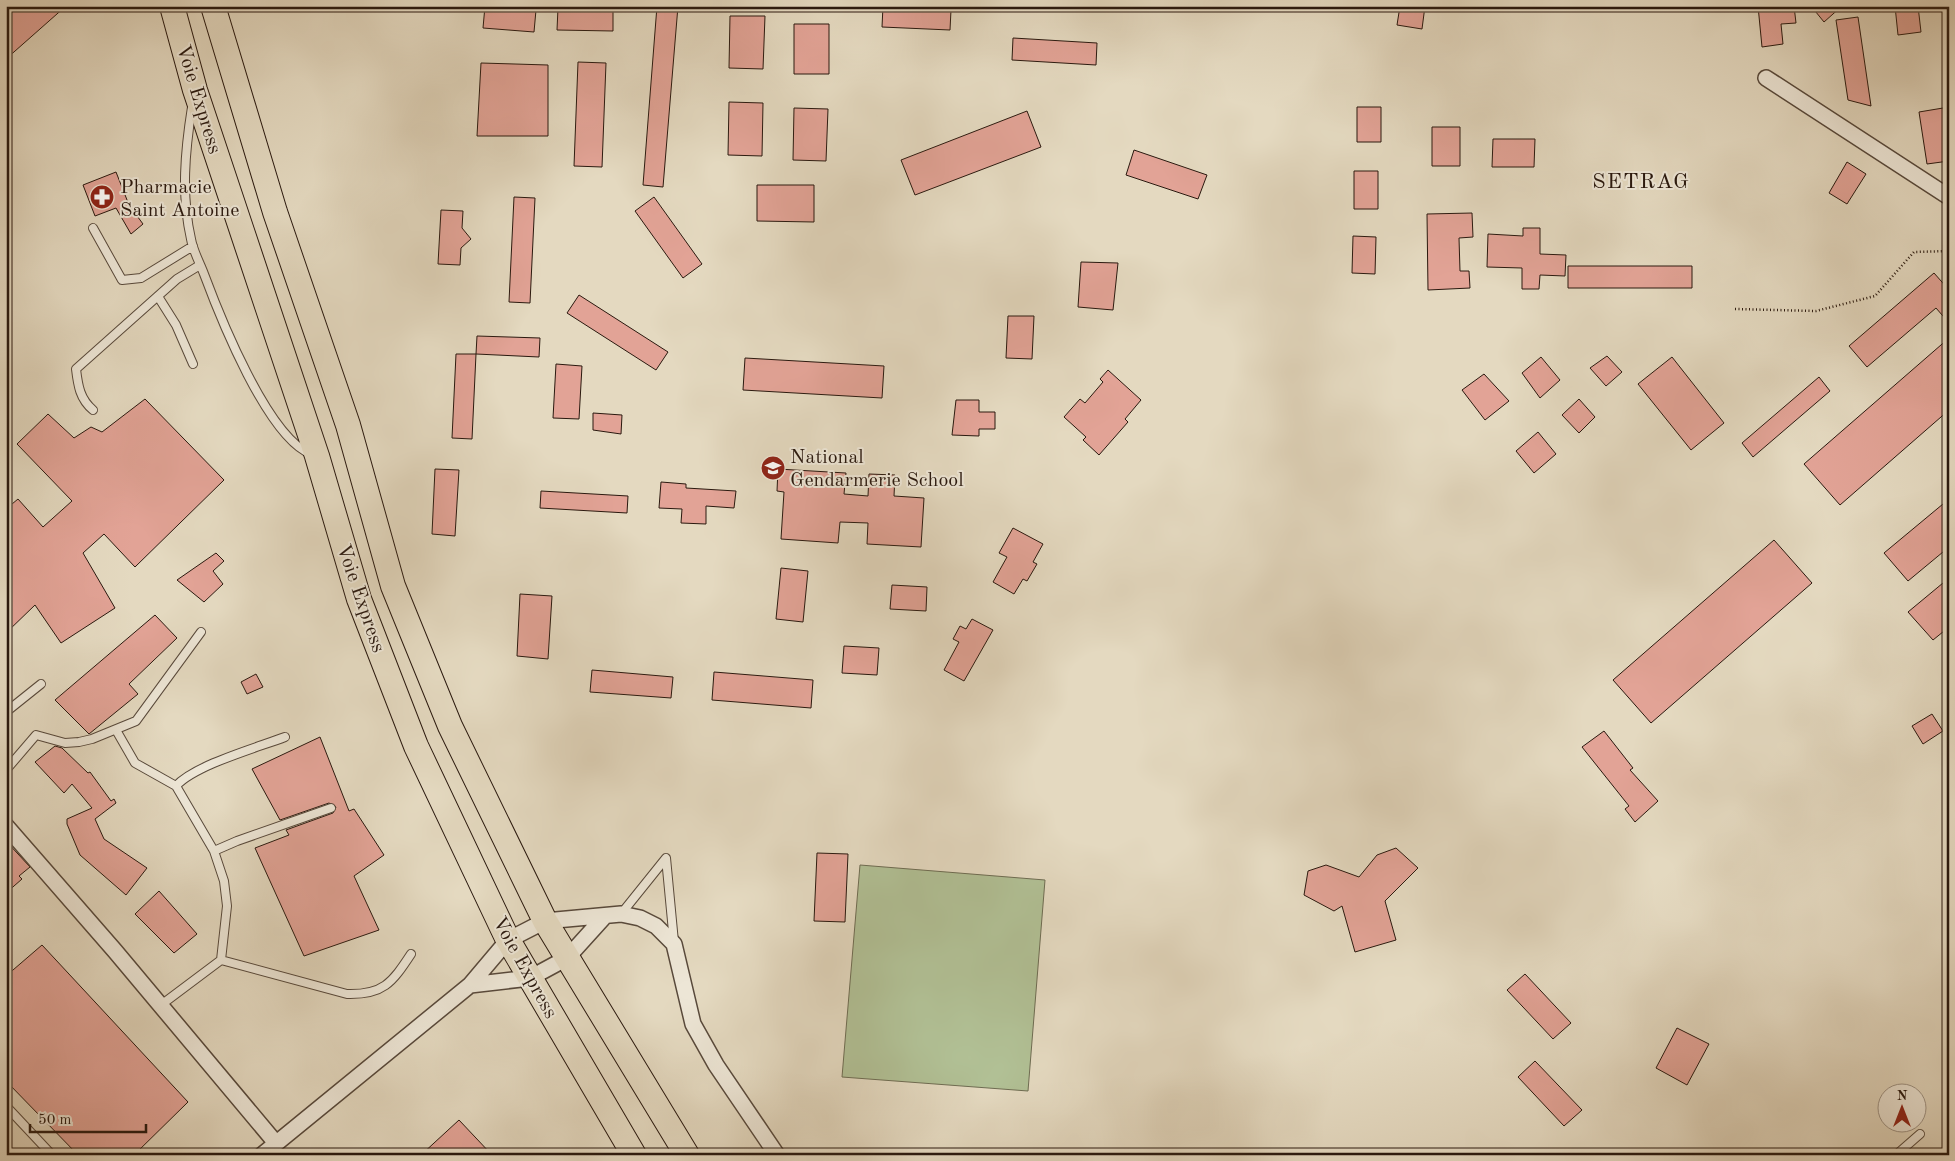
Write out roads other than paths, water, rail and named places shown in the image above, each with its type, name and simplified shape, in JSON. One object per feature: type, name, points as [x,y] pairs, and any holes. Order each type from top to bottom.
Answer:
[{"type":"highway","name":"Voie Express","points":[[172,6],[195,90],[317,456],[359,599],[416,746],[508,940],[634,1155]]},
{"type":"highway","points":[[213,6],[274,212],[348,425],[393,586],[450,726],[545,921],[687,1155]]},
{"type":"street","points":[[1766,78],[1949,198]]},
{"type":"street","points":[[6,826],[275,1142]]},
{"type":"street","points":[[262,1155],[275,1142],[470,985],[508,940],[545,921],[621,914],[640,918],[656,926],[674,944],[694,1024],[716,1064],[777,1155]]},
{"type":"street","points":[[470,985],[530,978],[567,958],[605,916]]},
{"type":"lane","points":[[195,90],[184,182],[193,246],[226,334],[249,377],[286,434],[303,451],[317,456]]},
{"type":"lane","points":[[94,228],[122,280],[141,278],[193,246]]},
{"type":"lane","points":[[93,410],[84,402],[78,386],[76,369],[159,298],[177,280],[200,265]]},
{"type":"lane","points":[[159,298],[176,325],[193,364]]},
{"type":"lane","points":[[6,770],[36,735],[65,742],[92,740],[136,721],[201,632]]},
{"type":"lane","points":[[6,712],[41,684]]},
{"type":"lane","points":[[116,730],[135,763],[176,786],[214,851],[224,881],[227,906],[221,960],[161,1006]]},
{"type":"lane","points":[[176,786],[184,778],[198,771],[285,737]]},
{"type":"lane","points":[[214,851],[237,840],[331,808]]},
{"type":"lane","points":[[621,914],[666,858],[674,944]]},
{"type":"lane","points":[[221,960],[347,994],[366,994],[384,988],[394,980],[411,954]]},
{"type":"lane","points":[[6,1106],[52,1155]]},
{"type":"lane","points":[[1896,1155],[1920,1134]]},
{"type":"place","name":"Pharmacie Saint Antoine","points":[[102,197]]},
{"type":"place","name":"National Gendarmerie School","points":[[773,468]]},
{"type":"district","name":"SETRAG","points":[[1641,180]]}]
